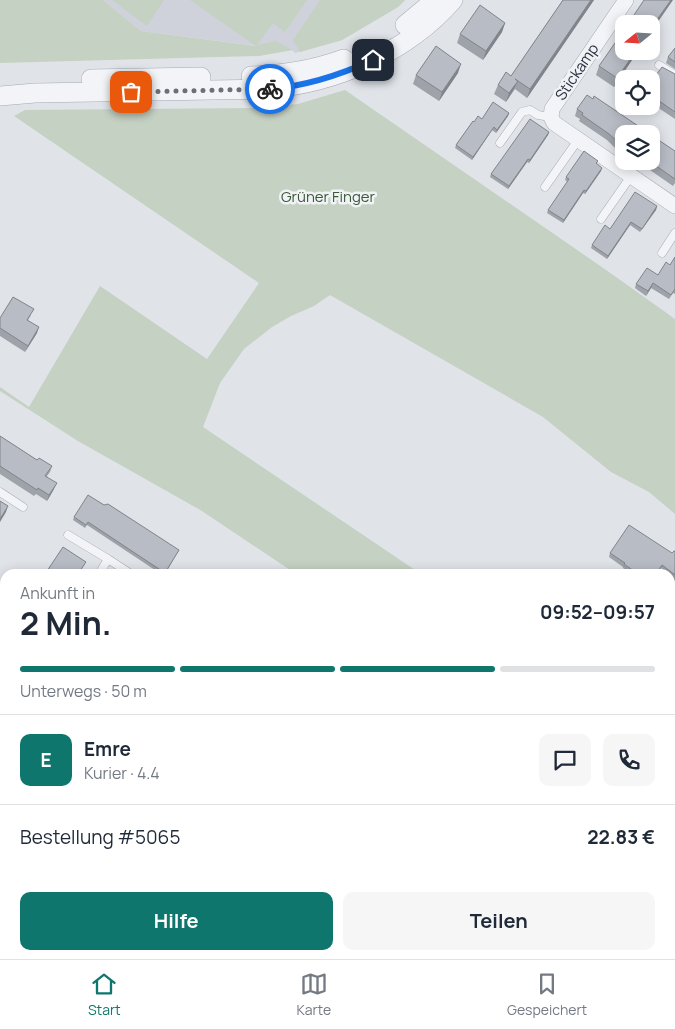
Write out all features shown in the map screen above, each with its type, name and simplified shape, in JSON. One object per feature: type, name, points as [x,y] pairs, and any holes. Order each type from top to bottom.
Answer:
[{"type":"street","points":[[0,83],[40,80],[252,76],[300,71],[334,62],[367,49],[404,26],[435,0]]},
{"type":"street","points":[[0,96],[34,93],[267,89],[303,84],[337,75],[361,66],[384,54],[420,30],[453,0]]},
{"type":"street","name":"Stickamp","points":[[626,0],[552,109],[551,117],[554,123],[675,206]]},
{"type":"lane","points":[[659,65],[675,75]]},
{"type":"lane","points":[[500,143],[522,112],[530,110],[538,115],[551,117]]},
{"type":"lane","points":[[545,187],[578,140]]},
{"type":"lane","points":[[601,219],[631,176]]},
{"type":"lane","points":[[662,253],[675,233]]},
{"type":"lane","points":[[0,492],[23,507]]},
{"type":"lane","points":[[68,534],[122,569]]},
{"type":"lane","points":[[102,569],[108,560]]},
{"type":"shaded area","points":[[103,0],[405,0],[398,7],[342,40],[295,53],[290,48],[257,46],[141,31]]},
{"type":"green space","points":[[0,0],[103,0],[141,31],[256,46],[190,0],[307,0],[285,32],[273,23],[257,45],[276,41],[293,50],[259,56],[0,63]]},
{"type":"green space","points":[[112,0],[164,0],[147,26]]},
{"type":"green space","points":[[320,0],[405,0],[398,7],[342,40],[300,52],[293,40]]},
{"type":"green space","name":"Grüner Finger","points":[[345,90],[675,319],[675,514],[649,492],[611,472],[543,417],[330,295],[314,306],[272,327],[244,349],[220,383],[203,427],[414,569],[289,569],[202,511],[78,441],[0,391],[0,387],[29,407],[100,286],[207,359],[259,283],[14,116],[25,110],[257,108],[298,104]]},
{"type":"building","points":[[563,0],[591,0],[530,89],[518,81],[509,93],[498,85],[506,72],[511,76]]},
{"type":"building","points":[[644,0],[671,0],[660,15],[634,15]]},
{"type":"building","points":[[480,5],[505,23],[486,51],[460,34]]},
{"type":"building","points":[[615,43],[615,60],[630,60],[623,70],[615,70],[615,77],[599,66]]},
{"type":"building","points":[[436,46],[461,64],[442,92],[416,75]]},
{"type":"building","points":[[675,48],[675,62],[668,57]]},
{"type":"building","points":[[662,67],[675,74],[675,112],[660,102],[660,70]]},
{"type":"building","points":[[587,95],[593,99],[594,96],[615,110],[615,115],[622,115],[637,125],[615,125],[615,139],[582,115],[583,113],[577,109]]},
{"type":"building","points":[[493,102],[509,113],[497,130],[494,127],[473,157],[456,145],[473,121],[478,116],[482,119]]},
{"type":"building","points":[[530,119],[549,132],[509,186],[491,174]]},
{"type":"building","points":[[660,141],[675,151],[675,179],[660,169]]},
{"type":"building","points":[[584,151],[598,161],[596,163],[602,168],[586,191],[584,190],[564,220],[548,210],[569,179],[566,177]]},
{"type":"building","points":[[635,192],[657,206],[642,229],[631,222],[608,256],[592,245],[605,225],[610,229]]},
{"type":"building","points":[[675,257],[675,289],[671,295],[653,283],[648,291],[636,284],[647,268],[658,275],[666,262],[670,265]]},
{"type":"building","points":[[13,297],[34,309],[27,320],[39,327],[28,346],[0,328],[0,318]]},
{"type":"building","points":[[0,436],[37,460],[39,458],[52,466],[45,476],[57,483],[49,495],[38,488],[37,490],[0,466]]},
{"type":"building","points":[[88,495],[104,505],[108,504],[179,550],[167,569],[159,569],[88,522],[86,525],[74,517]]},
{"type":"building","points":[[0,501],[8,506],[0,519]]},
{"type":"building","points":[[629,525],[672,553],[675,551],[675,569],[667,569],[662,565],[659,569],[631,569],[610,553]]},
{"type":"building","points":[[63,547],[86,562],[81,569],[48,569]]},
{"type":"way so far","points":[[131,92],[270,89]]},
{"type":"route","points":[[270,89],[324,79],[373,60]]}]
